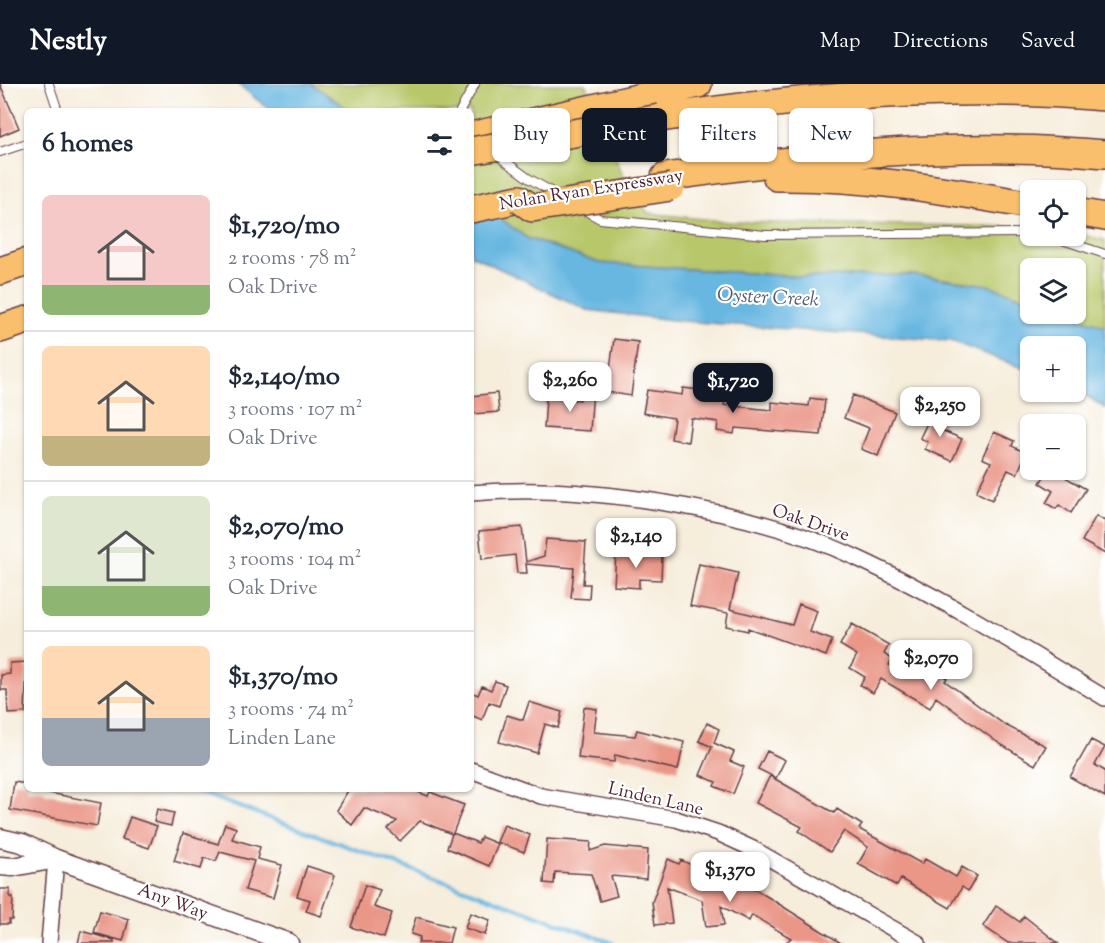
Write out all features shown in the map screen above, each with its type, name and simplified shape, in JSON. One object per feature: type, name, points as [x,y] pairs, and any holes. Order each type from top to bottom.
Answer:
[{"type":"highway","points":[[474,149],[659,105],[698,84]]},
{"type":"highway","points":[[474,136],[659,105],[747,105],[847,96],[960,91],[1058,93],[1105,97]]},
{"type":"highway","name":"Nolan Ryan Expressway","points":[[474,208],[519,199],[532,208],[775,161],[910,150],[995,149],[1102,154]]},
{"type":"highway","points":[[668,182],[815,177],[941,189],[1020,203]]},
{"type":"highway","points":[[1086,214],[1105,217]]},
{"type":"highway","points":[[0,271],[24,263]]},
{"type":"highway","points":[[0,329],[24,321]]},
{"type":"street","name":"Oak Drive","points":[[474,493],[510,490],[550,491],[661,504],[711,512],[788,532],[855,557],[911,586],[1019,645],[1105,698]]},
{"type":"street","name":"Linden Lane","points":[[474,771],[541,796],[676,819],[718,833],[753,849],[918,943]]},
{"type":"street","name":"Any Way","points":[[0,838],[22,843],[56,860],[289,943]]},
{"type":"street","name":"Any Way","points":[[0,866],[13,867],[56,860]]},
{"type":"street","points":[[49,943],[56,860]]},
{"type":"lane","points":[[49,84],[57,108]]},
{"type":"lane","points":[[462,108],[475,84]]},
{"type":"lane","points":[[474,138],[528,178],[600,219],[765,235],[1020,233]]},
{"type":"lane","points":[[0,152],[24,144]]},
{"type":"lane","points":[[1081,246],[1105,254]]},
{"type":"green space","points":[[311,84],[585,84],[595,108],[582,108],[582,162],[617,162],[627,185],[648,213],[729,222],[1020,227],[1020,246],[1086,246],[1086,236],[1105,240],[1105,326],[1086,320],[1086,258],[1020,258],[1020,296],[988,285],[913,275],[805,277],[599,263],[527,238],[474,199],[474,108],[347,108]]},
{"type":"water","points":[[238,84],[311,84],[347,108],[267,108]]},
{"type":"water","name":"Oyster Creek","points":[[474,199],[527,238],[599,263],[805,277],[913,275],[988,285],[1020,296],[1020,324],[1086,324],[1086,320],[1105,326],[1105,408],[1086,396],[1086,336],[1020,336],[1020,367],[951,341],[682,321],[587,310],[474,256]]},
{"type":"building","points":[[0,84],[19,128],[0,136]]},
{"type":"building","points":[[614,339],[638,342],[631,396],[607,392]]},
{"type":"building","points":[[683,388],[725,393],[724,405],[772,410],[772,402],[809,406],[810,398],[825,400],[821,435],[735,428],[734,434],[717,431],[718,422],[691,418],[688,442],[671,439],[674,418],[643,413],[647,390],[682,395]]},
{"type":"building","points":[[581,389],[593,390],[590,431],[544,428],[546,398],[580,400]]},
{"type":"building","points":[[497,393],[499,412],[474,414],[474,396]]},
{"type":"building","points":[[853,395],[895,412],[878,456],[861,449],[869,428],[844,418]]},
{"type":"building","points":[[933,410],[945,416],[939,429],[962,439],[952,461],[925,449],[928,442],[920,438]]},
{"type":"building","points":[[994,432],[1014,441],[1012,446],[1020,450],[1020,467],[1017,474],[1008,470],[992,500],[976,492],[991,462],[982,458]]},
{"type":"building","points":[[1042,480],[1070,480],[1086,489],[1071,513],[1059,505],[1056,509],[1046,503],[1053,491],[1040,483]]},
{"type":"building","points":[[1096,516],[1105,521],[1105,554],[1082,541]]},
{"type":"building","points":[[522,527],[526,562],[544,556],[546,539],[586,542],[583,584],[590,584],[589,599],[571,598],[574,568],[526,564],[527,573],[517,573],[515,555],[482,559],[479,531]]},
{"type":"building","points":[[616,553],[662,556],[661,580],[639,579],[639,588],[614,586]]},
{"type":"building","points":[[699,564],[738,573],[730,609],[792,625],[799,604],[817,611],[810,632],[832,640],[826,656],[748,628],[748,631],[726,626],[728,613],[690,606]]},
{"type":"building","points":[[852,624],[889,645],[884,654],[892,659],[889,665],[911,677],[919,662],[947,678],[945,681],[1005,725],[1046,746],[1035,765],[997,742],[936,697],[930,708],[881,679],[873,693],[860,685],[865,677],[850,668],[857,655],[840,645]]},
{"type":"building","points":[[24,662],[24,713],[8,714],[7,690],[1,690],[1,675],[10,674],[10,663]]},
{"type":"building","points":[[495,681],[506,685],[499,706],[489,702],[482,720],[474,716],[474,693],[478,695],[482,686],[491,690]]},
{"type":"building","points":[[529,702],[562,712],[558,728],[545,724],[537,753],[499,742],[507,715],[523,720]]},
{"type":"building","points":[[584,707],[597,709],[594,732],[635,736],[637,730],[684,742],[678,770],[615,755],[614,762],[578,758]]},
{"type":"building","points":[[707,723],[719,729],[714,743],[734,752],[730,761],[744,767],[733,794],[714,786],[716,782],[700,775],[712,747],[699,741]]},
{"type":"building","points":[[1091,740],[1105,747],[1095,765],[1105,771],[1105,797],[1070,777]]},
{"type":"building","points":[[767,751],[785,760],[776,778],[758,769]]},
{"type":"building","points":[[770,776],[834,813],[837,809],[862,825],[859,829],[922,864],[925,859],[956,877],[962,867],[977,876],[968,891],[962,887],[950,908],[901,879],[897,886],[858,864],[868,847],[844,831],[830,852],[799,831],[802,827],[756,803]]},
{"type":"building","points":[[14,782],[24,784],[24,792],[44,792],[101,803],[97,826],[10,810]]},
{"type":"building","points":[[347,792],[418,792],[428,796],[430,792],[464,805],[453,833],[478,843],[481,837],[498,844],[489,866],[447,848],[452,834],[420,821],[400,841],[388,829],[397,821],[364,808],[352,825],[336,810]]},
{"type":"building","points":[[157,809],[174,813],[171,826],[154,822]]},
{"type":"building","points":[[130,817],[157,826],[149,848],[122,839]]},
{"type":"building","points":[[225,824],[236,828],[232,839],[260,847],[257,859],[282,865],[273,898],[245,890],[254,861],[220,852],[216,861],[204,858],[201,869],[174,861],[183,833],[218,844]]},
{"type":"building","points":[[504,825],[530,835],[524,852],[497,842]]},
{"type":"building","points":[[547,839],[591,842],[590,851],[605,846],[648,850],[646,879],[611,876],[617,896],[600,901],[591,874],[555,872],[554,884],[544,883]]},
{"type":"building","points":[[668,859],[679,864],[681,860],[721,879],[724,873],[763,894],[841,943],[785,943],[791,938],[752,915],[749,921],[721,906],[724,925],[706,927],[702,900],[667,887],[672,923],[655,925],[652,902]]},
{"type":"building","points":[[307,866],[335,875],[321,916],[306,911],[310,900],[297,896]]},
{"type":"building","points":[[365,885],[380,890],[374,907],[392,913],[384,938],[351,927]]},
{"type":"building","points":[[0,889],[10,889],[10,897],[13,897],[12,920],[9,920],[9,924],[0,924]]},
{"type":"building","points":[[996,906],[1020,922],[1024,916],[1058,943],[1008,943],[983,926]]},
{"type":"building","points":[[100,911],[129,919],[123,941],[94,933]]},
{"type":"building","points":[[470,913],[490,920],[485,935],[465,928]]},
{"type":"building","points":[[416,917],[453,927],[449,943],[418,943],[420,937],[411,934]]},
{"type":"building","points":[[81,931],[114,940],[114,943],[78,943]]},
{"type":"waterway","points":[[198,792],[613,943]]}]
